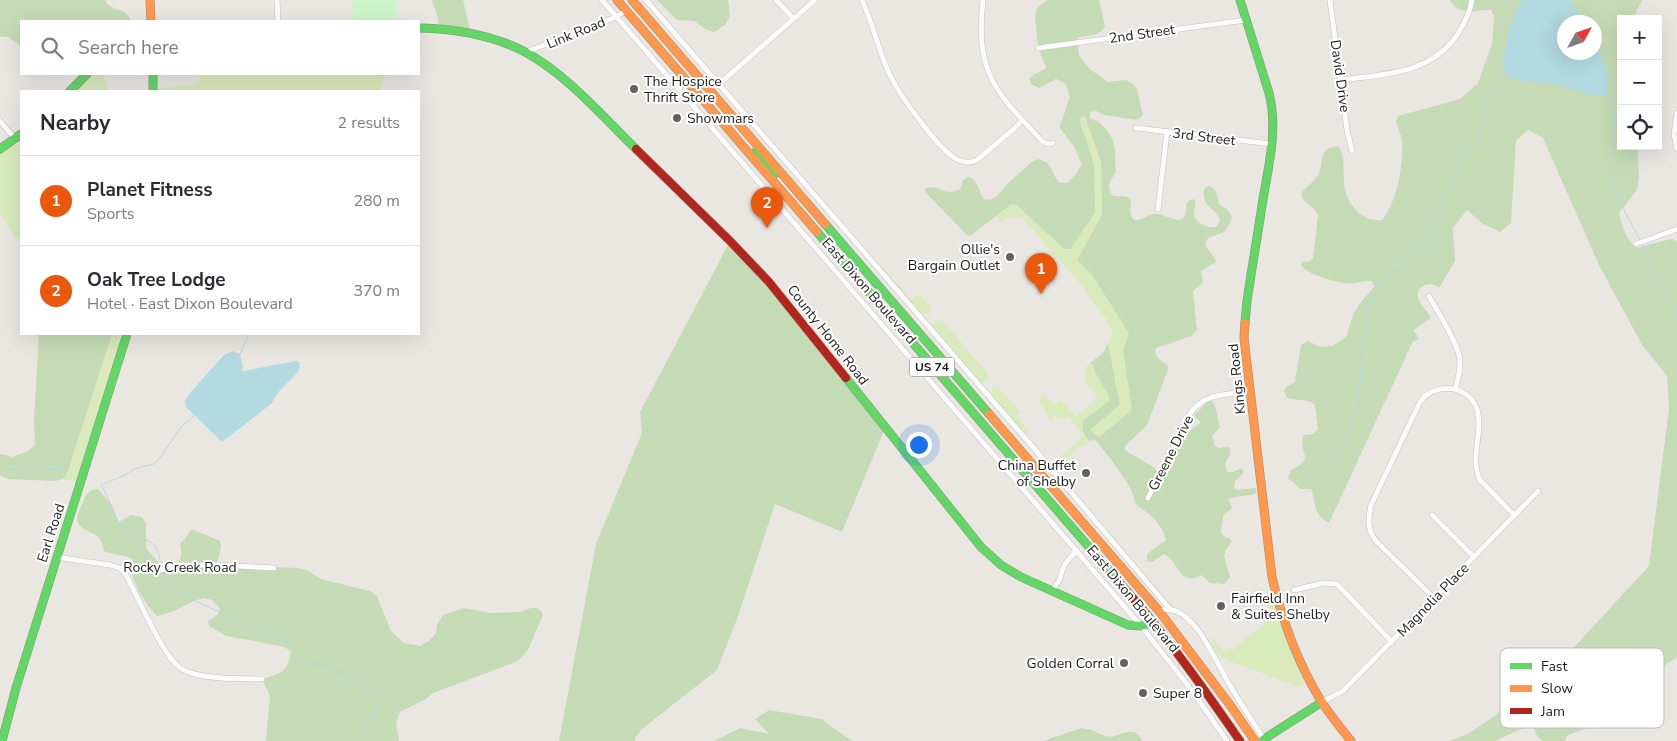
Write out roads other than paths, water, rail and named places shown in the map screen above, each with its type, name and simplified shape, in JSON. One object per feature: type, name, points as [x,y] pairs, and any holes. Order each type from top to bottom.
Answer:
[{"type":"main road","points":[[150,0],[151,20]]},
{"type":"main road","name":"East Dixon Boulevard","points":[[617,0],[1154,622],[1240,741]]},
{"type":"main road","name":"East Dixon Boulevard","points":[[632,0],[1159,611],[1255,741]]},
{"type":"main road","name":"Kings Road","points":[[1240,0],[1272,105],[1272,144],[1244,322],[1245,355],[1272,577],[1277,598],[1302,667],[1322,702],[1351,741]]},
{"type":"main road","name":"County Home Road","points":[[420,28],[464,33],[506,44],[542,62],[562,77],[730,241],[769,282],[981,547],[1004,567],[1052,592],[1128,625],[1141,626],[1154,622]]},
{"type":"main road","points":[[71,90],[86,75]]},
{"type":"main road","points":[[153,75],[153,90]]},
{"type":"main road","points":[[690,84],[709,98],[737,130],[740,132],[746,131]]},
{"type":"main road","points":[[0,149],[18,136]]},
{"type":"main road","points":[[740,144],[745,142],[748,144],[784,182],[798,193]]},
{"type":"main road","name":"Earl Road","points":[[2,741],[7,718],[56,557],[127,335]]},
{"type":"main road","points":[[1091,550],[1098,553],[1149,610],[1153,612],[1159,611]]},
{"type":"main road","points":[[1154,622],[1162,624],[1194,662],[1202,667]]},
{"type":"main road","points":[[1265,740],[1322,702]]},
{"type":"street","points":[[277,0],[278,20]]},
{"type":"street","name":"East Dixon Boulevard","points":[[602,0],[1141,626],[1227,741]]},
{"type":"street","name":"East Dixon Boulevard","points":[[646,0],[1169,608],[1184,616],[1205,640],[1227,681],[1265,740]]},
{"type":"street","points":[[776,0],[793,18]]},
{"type":"street","points":[[718,84],[815,0]]},
{"type":"street","points":[[862,0],[886,66],[896,86],[910,108],[951,156],[968,163],[977,160],[1022,120]]},
{"type":"street","points":[[983,0],[980,34],[988,73],[1000,95],[1022,120],[1043,142],[1053,143]]},
{"type":"street","name":"David Drive","points":[[1330,0],[1347,130],[1352,151]]},
{"type":"street","points":[[1340,80],[1405,70],[1437,57],[1451,43],[1465,21],[1472,0]]},
{"type":"street","name":"Link Road","points":[[526,53],[616,17],[626,10]]},
{"type":"street","name":"2nd Street","points":[[1038,48],[1246,20]]},
{"type":"street","points":[[1677,113],[1674,134],[1677,149]]},
{"type":"street","points":[[0,121],[18,136]]},
{"type":"street","points":[[746,131],[754,124]]},
{"type":"street","name":"3rd Street","points":[[1136,128],[1272,144]]},
{"type":"street","points":[[1158,210],[1167,132]]},
{"type":"street","points":[[732,151],[740,144]]},
{"type":"street","points":[[1636,244],[1677,229]]},
{"type":"street","points":[[1429,296],[1460,356],[1455,389]]},
{"type":"street","points":[[918,332],[927,325]]},
{"type":"street","points":[[1434,598],[1376,541],[1371,535],[1368,520],[1372,506],[1424,397],[1438,389],[1455,389],[1472,401],[1478,414],[1479,422],[1477,473],[1480,480],[1514,515]]},
{"type":"street","name":"Greene Drive","points":[[1148,498],[1190,414],[1197,404],[1211,397],[1250,392]]},
{"type":"street","name":"Magnolia Place","points":[[1322,702],[1343,691],[1538,491]]},
{"type":"street","points":[[1432,515],[1474,557]]},
{"type":"street","points":[[1052,592],[1055,584],[1060,580],[1061,570],[1067,559],[1077,551]]},
{"type":"street","name":"Rocky Creek Road","points":[[56,557],[120,568],[162,570],[176,565],[274,568]]},
{"type":"street","points":[[120,568],[126,575],[167,651],[180,668],[203,675],[262,679]]},
{"type":"street","points":[[1294,590],[1324,583],[1337,584],[1392,642]]},
{"type":"street","name":"East Dixon Boulevard","points":[[1159,611],[1169,608]]},
{"type":"water","points":[[1523,0],[1569,0],[1575,7],[1578,15],[1557,15],[1557,60],[1602,59],[1608,76],[1607,95],[1593,96],[1558,85],[1516,80],[1506,73],[1503,63],[1509,31]]},
{"type":"water","points":[[233,351],[240,354],[242,370],[244,371],[295,361],[299,362],[300,367],[297,373],[280,390],[271,404],[222,442],[186,407],[185,401],[224,355]]},
{"type":"waterway","points":[[1331,467],[1357,413],[1362,354],[1369,305],[1385,279],[1431,238],[1453,174],[1477,140],[1486,102],[1506,73]]},
{"type":"waterway","points":[[1607,95],[1612,104],[1615,123],[1611,167],[1612,177],[1620,202],[1640,240]]},
{"type":"waterway","points":[[1642,244],[1661,286],[1677,312]]},
{"type":"waterway","points":[[240,354],[249,335]]},
{"type":"waterway","points":[[162,568],[157,548],[153,543],[128,534],[121,526],[101,485],[134,469],[154,464],[181,427],[194,416]]},
{"type":"waterway","points":[[0,467],[19,470],[65,468]]},
{"type":"waterway","points":[[163,572],[167,582],[196,601],[285,641],[302,659],[346,674],[358,683],[378,707],[377,712],[365,724],[361,733],[353,741]]},
{"type":"place","name":"The Hospice Thrift Store","points":[[634,89]]},
{"type":"place","name":"Showmars","points":[[677,118]]},
{"type":"place","name":"Oak Tree Lodge","points":[[767,228]]},
{"type":"place","name":"Ollie's Bargain Outlet","points":[[1010,257]]},
{"type":"place","name":"Planet Fitness","points":[[1041,294]]},
{"type":"place","name":"China Buffet of Shelby","points":[[1086,473]]},
{"type":"place","name":"Fairfield Inn & Suites Shelby","points":[[1221,606]]},
{"type":"place","name":"Golden Corral","points":[[1124,663]]},
{"type":"place","name":"Super 8","points":[[1143,693]]}]
